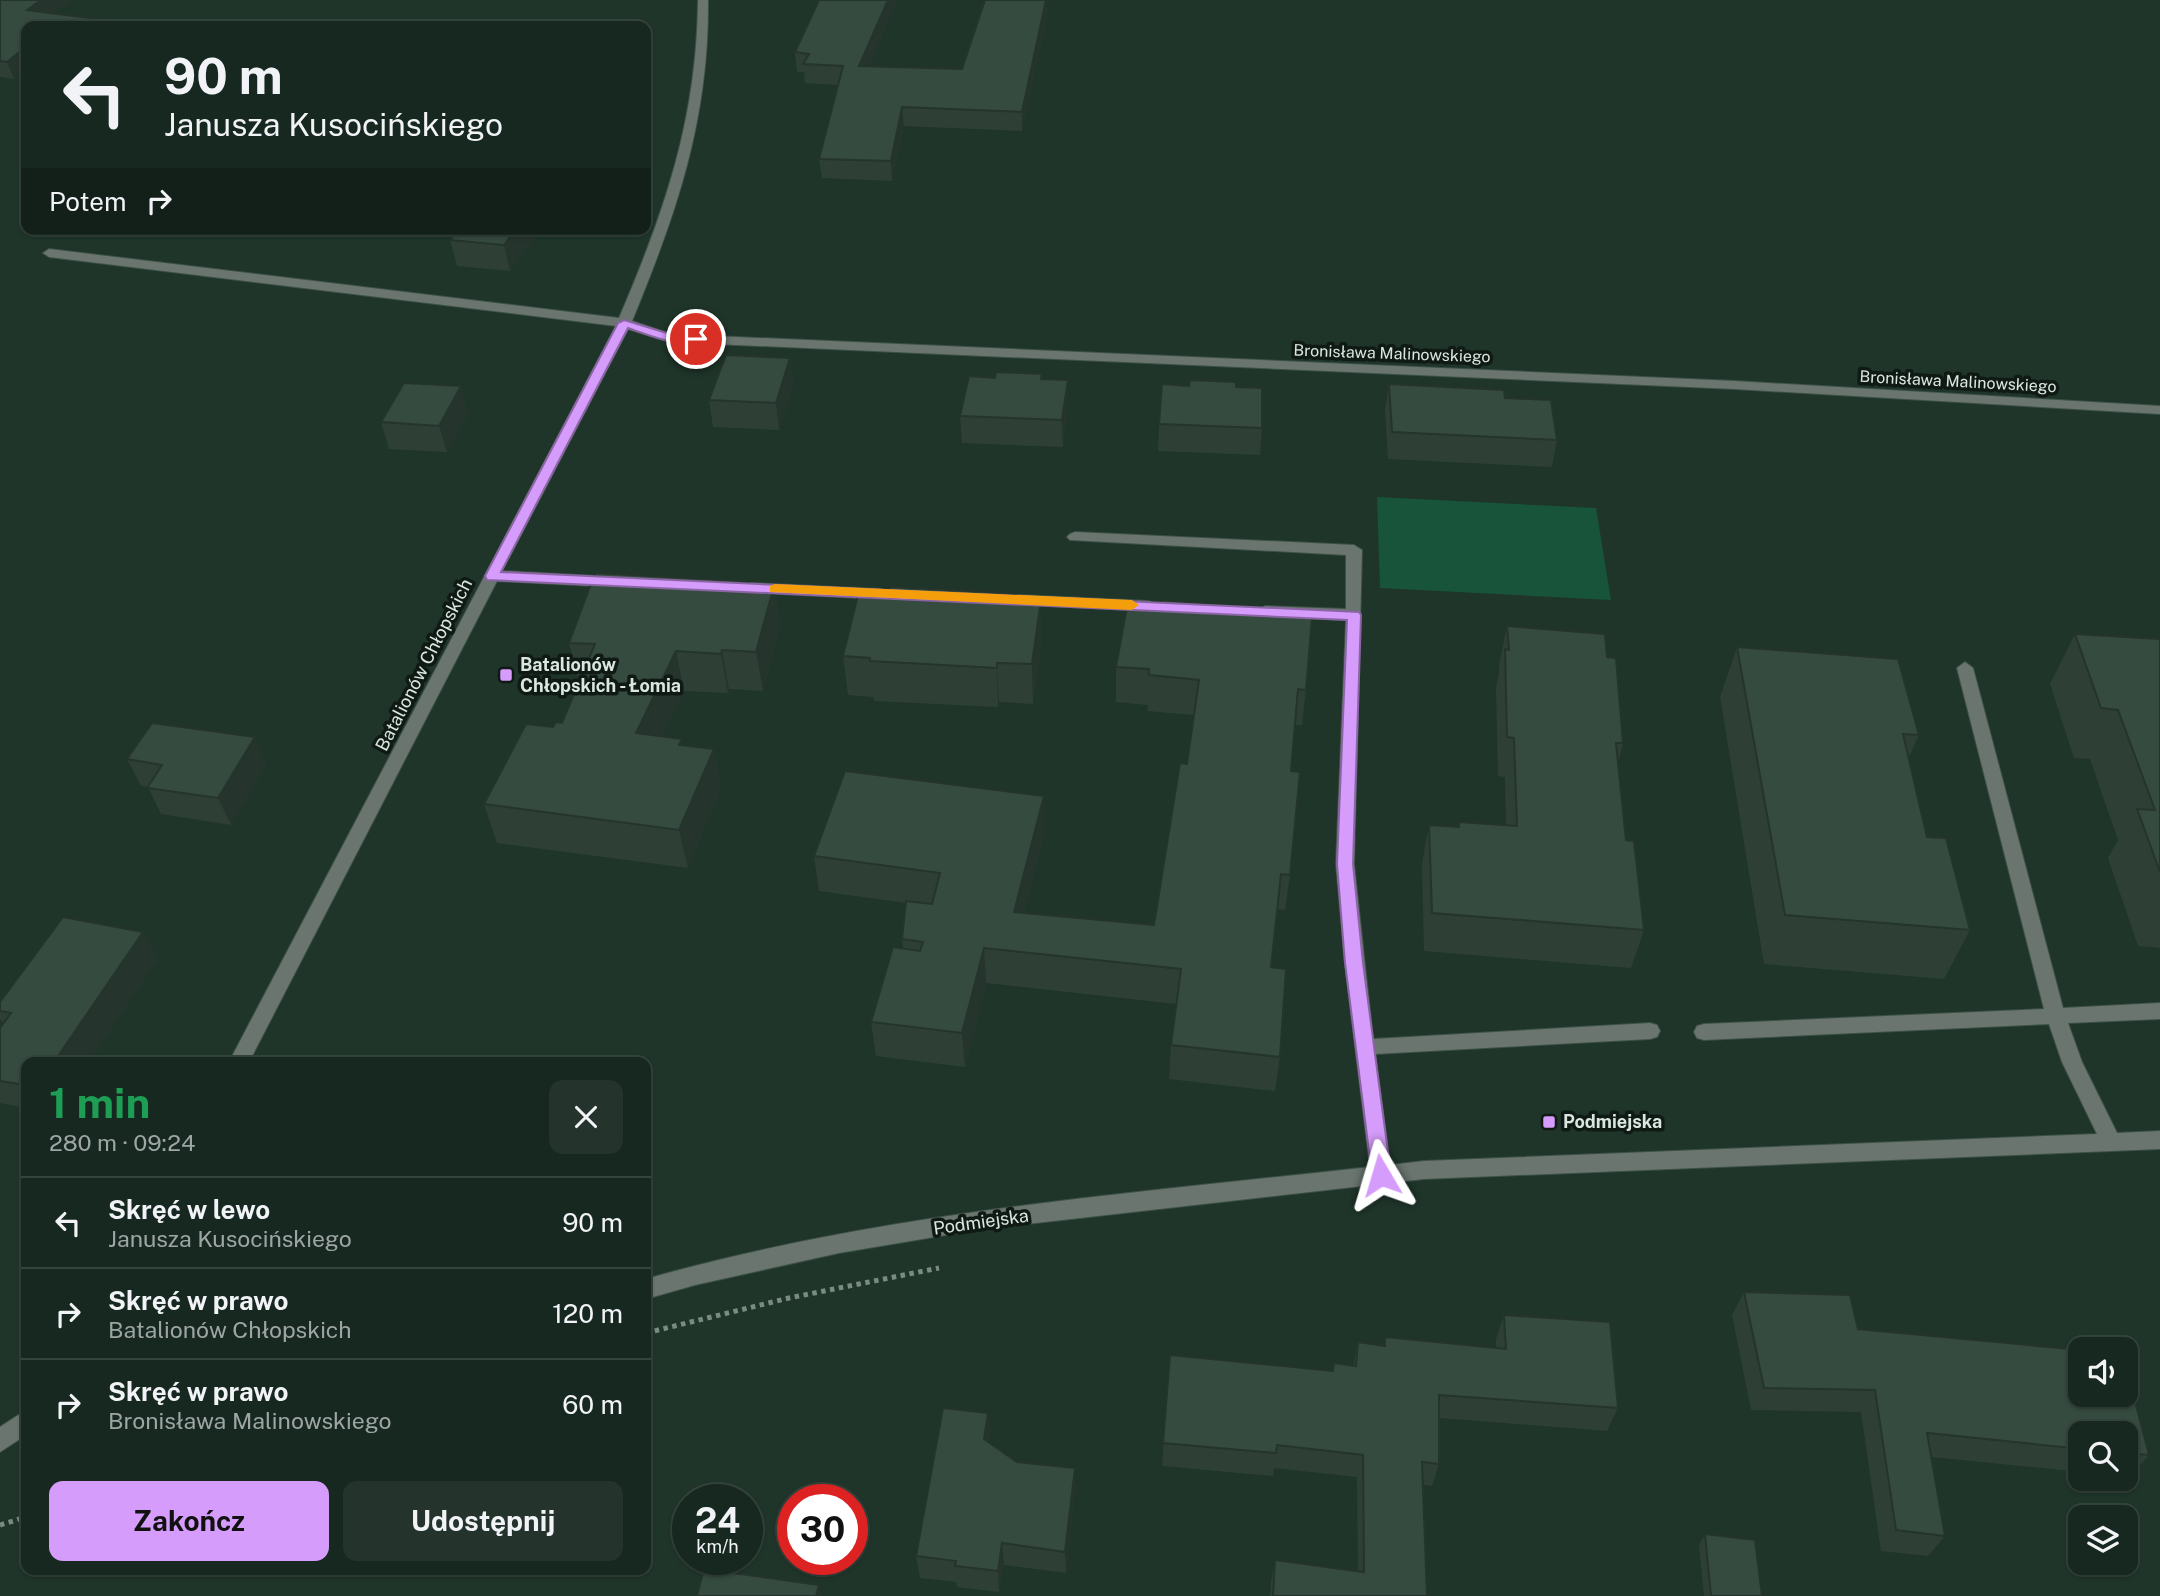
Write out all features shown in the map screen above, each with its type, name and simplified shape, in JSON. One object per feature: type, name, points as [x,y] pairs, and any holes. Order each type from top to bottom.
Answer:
[{"type":"street","name":"Batalionów Chłopskich","points":[[242,1057],[624,323],[660,239],[691,136],[701,85],[705,41],[703,0]]},
{"type":"street","name":"Bronisława Malinowskiego","points":[[49,253],[624,323],[669,338],[1721,385],[2160,411]]},
{"type":"street","points":[[1075,537],[1354,550],[1345,864],[1381,1175]]},
{"type":"street","points":[[492,576],[631,583]]},
{"type":"street","points":[[729,587],[895,594]]},
{"type":"street","points":[[1007,600],[1160,606]]},
{"type":"street","points":[[1243,610],[1354,615]]},
{"type":"street","points":[[1965,668],[2056,1016],[2072,1062],[2111,1142]]},
{"type":"street","points":[[1704,1032],[2160,1011]]},
{"type":"street","points":[[1365,1047],[1650,1031]]},
{"type":"street","name":"Podmiejska","points":[[651,1288],[695,1275],[839,1244],[982,1220],[1381,1175],[1437,1170],[2160,1140]]},
{"type":"street","points":[[0,1441],[21,1425]]},
{"type":"path","points":[[651,1332],[789,1298],[950,1266]]},
{"type":"path","points":[[0,1524],[21,1518]]},
{"type":"green space","points":[[1377,497],[1596,508],[1611,600],[1380,588]]},
{"type":"building","points":[[0,0],[41,0],[27,10],[97,19],[21,21],[21,53],[7,62],[0,61]]},
{"type":"building","points":[[819,0],[888,0],[859,66],[962,69],[985,0],[1046,0],[1022,112],[902,107],[891,161],[819,159],[843,66],[803,64],[809,54],[795,52]]},
{"type":"building","points":[[454,235],[512,235],[504,245],[450,240]]},
{"type":"building","points":[[726,355],[790,358],[776,403],[709,400]]},
{"type":"building","points":[[996,372],[1042,374],[1041,379],[1068,380],[1062,420],[960,416],[969,376],[995,378]]},
{"type":"building","points":[[1190,380],[1236,382],[1236,387],[1262,388],[1262,428],[1159,424],[1162,384],[1189,386]]},
{"type":"building","points":[[404,383],[461,386],[439,426],[381,422]]},
{"type":"building","points":[[1389,384],[1504,390],[1505,398],[1551,400],[1557,440],[1392,432]]},
{"type":"building","points":[[595,573],[740,581],[740,584],[774,586],[756,652],[722,650],[721,654],[676,651],[636,733],[682,739],[679,745],[714,749],[679,830],[484,804],[526,724],[553,727],[556,722],[562,723],[595,644],[569,643]]},
{"type":"building","points":[[890,587],[1009,593],[1008,598],[1041,600],[1032,664],[997,663],[997,668],[870,661],[870,658],[843,656],[859,591],[888,593]]},
{"type":"building","points":[[1162,600],[1286,611],[1286,616],[1312,618],[1306,690],[1298,689],[1291,771],[1300,772],[1290,875],[1281,874],[1271,967],[1286,969],[1280,1057],[1171,1045],[1181,969],[984,948],[962,1033],[871,1022],[893,947],[920,951],[923,942],[902,939],[906,901],[932,904],[940,873],[814,856],[845,771],[1044,796],[1014,912],[1154,925],[1180,763],[1187,764],[1199,680],[1149,675],[1149,669],[1116,667],[1128,601],[1162,604]]},
{"type":"building","points":[[1507,626],[1605,634],[1607,657],[1616,658],[1623,743],[1616,743],[1626,840],[1634,841],[1644,930],[1432,913],[1429,825],[1459,827],[1459,822],[1517,826],[1514,738],[1507,737]]},
{"type":"building","points":[[2075,634],[2160,639],[2160,872],[2137,809],[2155,810],[2118,710],[2101,708]]},
{"type":"building","points":[[1737,647],[1898,659],[1919,735],[1903,734],[1927,837],[1946,838],[1970,930],[1785,915]]},
{"type":"building","points":[[152,723],[255,737],[218,798],[147,788],[162,765],[127,759]]},
{"type":"building","points":[[63,917],[143,932],[57,1057],[21,1057],[21,1084],[0,1081],[0,1028],[11,1013],[0,1011],[0,1002]]},
{"type":"building","points":[[1744,1292],[1850,1295],[1858,1329],[2068,1349],[2068,1407],[2136,1407],[2149,1455],[2138,1454],[2138,1421],[2068,1421],[2068,1448],[1927,1433],[1945,1536],[1896,1530],[1875,1390],[1764,1388]]},
{"type":"building","points":[[1504,1315],[1610,1322],[1618,1408],[1439,1395],[1439,1464],[1422,1462],[1427,1596],[1273,1596],[1275,1560],[1364,1572],[1363,1455],[1277,1445],[1276,1453],[1163,1443],[1170,1355],[1333,1371],[1334,1363],[1356,1366],[1358,1342],[1385,1346],[1385,1337],[1506,1349]]},
{"type":"building","points":[[943,1408],[988,1413],[984,1439],[1017,1462],[1075,1468],[1065,1552],[1002,1543],[998,1571],[955,1566],[956,1561],[916,1556]]},
{"type":"building","points":[[1705,1534],[1755,1540],[1762,1596],[1711,1596]]},
{"type":"building","points":[[702,1575],[747,1575],[819,1585],[816,1596],[697,1596]]},
{"type":"slow traffic","points":[[775,589],[1132,605]]},
{"type":"place","name":"Batalionów Chłopskich - Łomia","points":[[506,675]]},
{"type":"place","name":"Podmiejska","points":[[1549,1122]]},
{"type":"route","points":[[696,339],[669,338],[624,323],[492,576],[1354,615],[1345,864],[1354,963],[1381,1175]]}]
